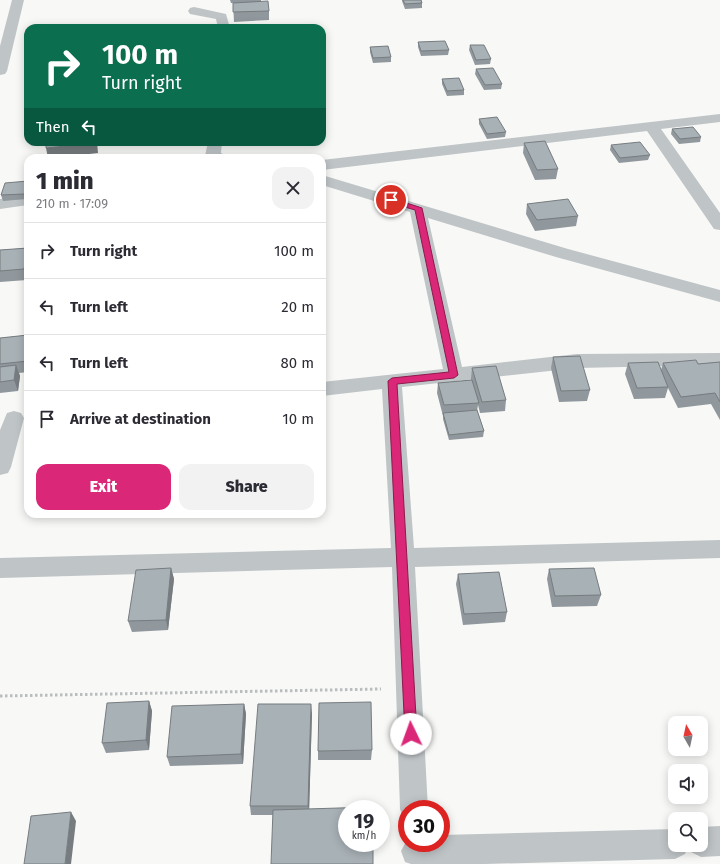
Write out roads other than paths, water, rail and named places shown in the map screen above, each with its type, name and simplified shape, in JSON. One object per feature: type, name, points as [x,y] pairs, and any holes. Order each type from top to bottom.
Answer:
[{"type":"street","points":[[0,71],[18,0]]},
{"type":"street","points":[[194,11],[222,17],[223,24]]},
{"type":"street","points":[[0,20],[14,19]]},
{"type":"street","points":[[326,165],[720,118]]},
{"type":"street","points":[[651,126],[720,225]]},
{"type":"street","points":[[326,181],[562,253],[720,296]]},
{"type":"street","points":[[0,205],[24,201]]},
{"type":"street","points":[[418,208],[454,375]]},
{"type":"street","points":[[326,388],[577,361],[720,359]]},
{"type":"street","points":[[392,381],[403,557],[414,800]]},
{"type":"street","points":[[0,467],[14,418]]},
{"type":"street","points":[[0,568],[720,549]]},
{"type":"street","points":[[708,842],[720,841]]},
{"type":"street","points":[[416,853],[668,844]]}]
